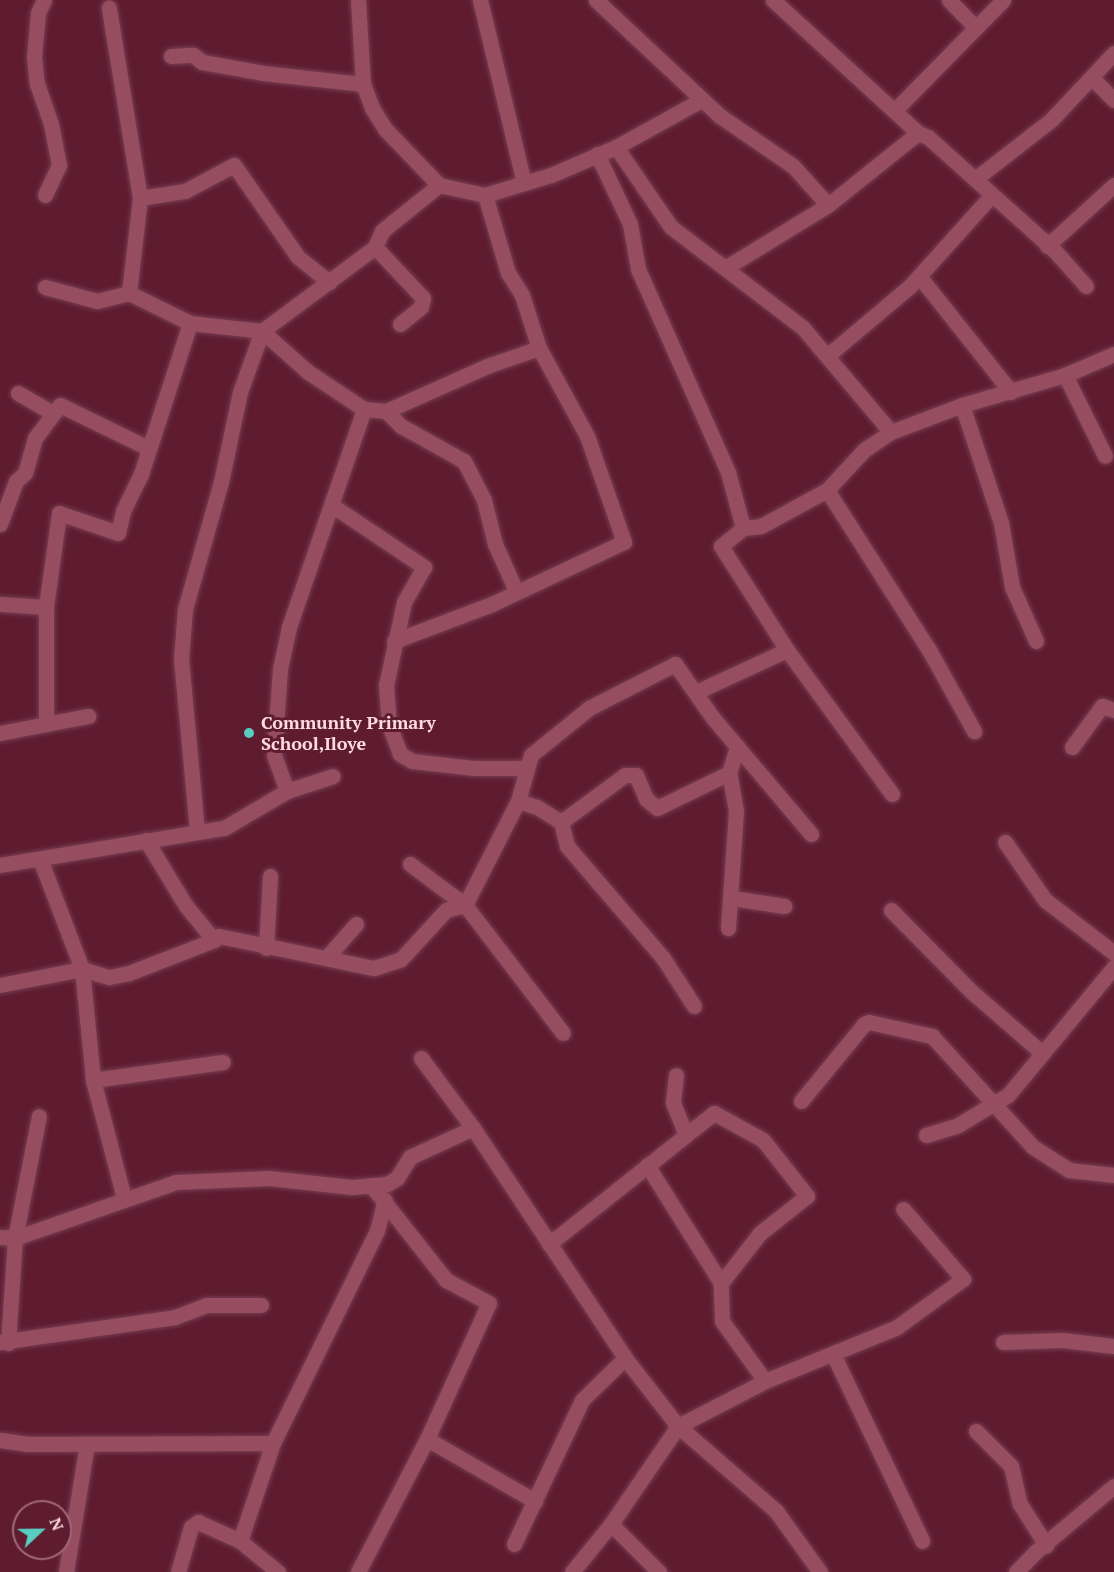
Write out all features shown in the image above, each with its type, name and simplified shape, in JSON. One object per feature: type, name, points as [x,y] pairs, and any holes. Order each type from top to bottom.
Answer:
[{"type":"street","points":[[44,0],[38,13],[34,57],[37,84],[51,124],[59,165],[45,195]]},
{"type":"street","points":[[358,0],[363,84],[386,130],[439,185],[485,195],[524,183],[616,147],[701,100]]},
{"type":"street","points":[[480,0],[524,183]]},
{"type":"street","points":[[596,0],[701,100],[793,166],[828,205]]},
{"type":"street","points":[[773,0],[896,110],[918,133],[975,179],[1086,286]]},
{"type":"street","points":[[949,0],[975,27]]},
{"type":"street","points":[[896,110],[1003,0]]},
{"type":"street","points":[[109,8],[140,198],[129,293]]},
{"type":"street","points":[[975,179],[1051,120],[1114,53]]},
{"type":"street","points":[[171,56],[193,55],[202,62],[263,73],[363,84]]},
{"type":"street","points":[[1092,78],[1114,100]]},
{"type":"street","points":[[724,268],[828,205],[918,133]]},
{"type":"street","points":[[616,147],[670,227],[795,321],[828,356],[891,432]]},
{"type":"street","points":[[597,154],[630,224],[638,269],[724,462],[743,528]]},
{"type":"street","points":[[140,198],[185,191],[234,165],[298,257],[329,282]]},
{"type":"street","points":[[197,831],[181,659],[185,609],[221,482],[240,392],[262,331],[375,246],[382,231],[439,185]]},
{"type":"street","points":[[1047,246],[1114,185]]},
{"type":"street","points":[[394,641],[562,574],[624,542],[587,436],[539,348],[522,295],[503,262],[485,195]]},
{"type":"street","points":[[828,356],[919,276],[992,195]]},
{"type":"street","points":[[375,246],[423,298],[421,307],[400,324]]},
{"type":"street","points":[[919,276],[1011,392]]},
{"type":"street","points":[[45,287],[98,301],[129,293],[190,323],[262,331],[308,372],[364,409],[386,411],[487,366],[539,348]]},
{"type":"street","points":[[46,724],[46,607],[59,513],[118,532],[190,323]]},
{"type":"street","points":[[892,794],[787,650],[725,554],[722,546],[725,539],[743,528],[761,526],[827,490],[864,450],[891,432],[962,405],[1065,375],[1114,354]]},
{"type":"street","points":[[1065,375],[1105,456]]},
{"type":"street","points":[[18,393],[51,412]]},
{"type":"street","points":[[0,524],[16,481],[24,473],[34,438],[51,412],[60,405],[148,448]]},
{"type":"street","points":[[962,405],[1001,523],[1012,587],[1036,641]]},
{"type":"street","points":[[287,791],[274,755],[280,669],[289,627],[333,506],[364,409]]},
{"type":"street","points":[[386,411],[401,426],[464,461],[484,500],[495,544],[516,591]]},
{"type":"street","points":[[827,490],[929,650],[974,731]]},
{"type":"street","points":[[333,506],[424,567],[404,602],[394,641],[386,707],[400,754],[412,761],[473,768],[525,768]]},
{"type":"street","points":[[0,603],[46,607]]},
{"type":"street","points":[[696,692],[787,650]]},
{"type":"street","points":[[0,986],[82,969],[109,977],[129,974],[219,936],[266,948],[327,957],[374,968],[400,959],[446,910],[465,905],[518,801],[525,768],[531,754],[589,708],[662,668],[675,664],[736,746],[811,834]]},
{"type":"street","points":[[1072,747],[1102,706],[1114,710]]},
{"type":"street","points":[[0,733],[88,716]]},
{"type":"street","points":[[728,928],[732,898],[736,811],[729,773],[736,746]]},
{"type":"street","points":[[561,822],[625,775],[636,775],[646,799],[657,808],[729,773]]},
{"type":"street","points":[[0,865],[224,828],[287,791],[333,776]]},
{"type":"street","points":[[518,801],[537,807],[561,822],[567,846],[663,958],[694,1006]]},
{"type":"street","points":[[146,840],[186,906],[214,940]]},
{"type":"street","points":[[1005,842],[1046,900],[1114,953]]},
{"type":"street","points":[[40,859],[82,969],[93,1080],[124,1198]]},
{"type":"street","points":[[410,864],[465,905],[563,1033]]},
{"type":"street","points":[[266,948],[270,876]]},
{"type":"street","points":[[732,898],[784,906]]},
{"type":"street","points":[[891,910],[972,992],[1041,1052]]},
{"type":"street","points":[[327,957],[356,924]]},
{"type":"street","points":[[926,1135],[958,1125],[996,1105],[1114,967]]},
{"type":"street","points":[[801,1101],[869,1022],[932,1036],[1033,1147],[1062,1167],[1112,1170]]},
{"type":"street","points":[[421,1058],[473,1128],[625,1358],[678,1426],[776,1510],[820,1572]]},
{"type":"street","points":[[93,1080],[223,1062]]},
{"type":"street","points":[[676,1075],[673,1102],[686,1135]]},
{"type":"street","points":[[549,1244],[714,1113],[763,1140],[807,1196],[760,1233],[721,1283]]},
{"type":"street","points":[[39,1116],[7,1238],[4,1342],[175,1317],[206,1305],[261,1305]]},
{"type":"street","points":[[7,1238],[176,1182],[269,1178],[352,1187],[387,1184],[398,1178],[410,1157],[473,1128]]},
{"type":"street","points":[[647,1165],[721,1283],[722,1321],[765,1381]]},
{"type":"street","points":[[358,1572],[427,1439],[489,1303],[446,1280],[371,1185]]},
{"type":"street","points":[[240,1541],[273,1443],[377,1231],[385,1200]]},
{"type":"street","points":[[572,1572],[611,1524],[678,1426],[765,1381],[902,1324],[963,1279],[903,1209]]},
{"type":"street","points":[[1004,1342],[1062,1340],[1114,1346]]},
{"type":"street","points":[[833,1354],[922,1541]]},
{"type":"street","points":[[514,1544],[582,1400],[625,1358]]},
{"type":"street","points":[[976,1431],[1006,1459],[1020,1504],[1047,1537]]},
{"type":"street","points":[[427,1439],[535,1501]]},
{"type":"street","points":[[0,1440],[87,1443],[273,1443]]},
{"type":"street","points":[[66,1572],[87,1443]]},
{"type":"street","points":[[1016,1572],[1047,1537],[1114,1486]]},
{"type":"street","points":[[178,1572],[191,1527],[198,1522],[240,1541],[278,1572]]},
{"type":"street","points":[[611,1524],[659,1572]]},
{"type":"place","name":"Community Primary School,Iloye","points":[[249,733]]}]
